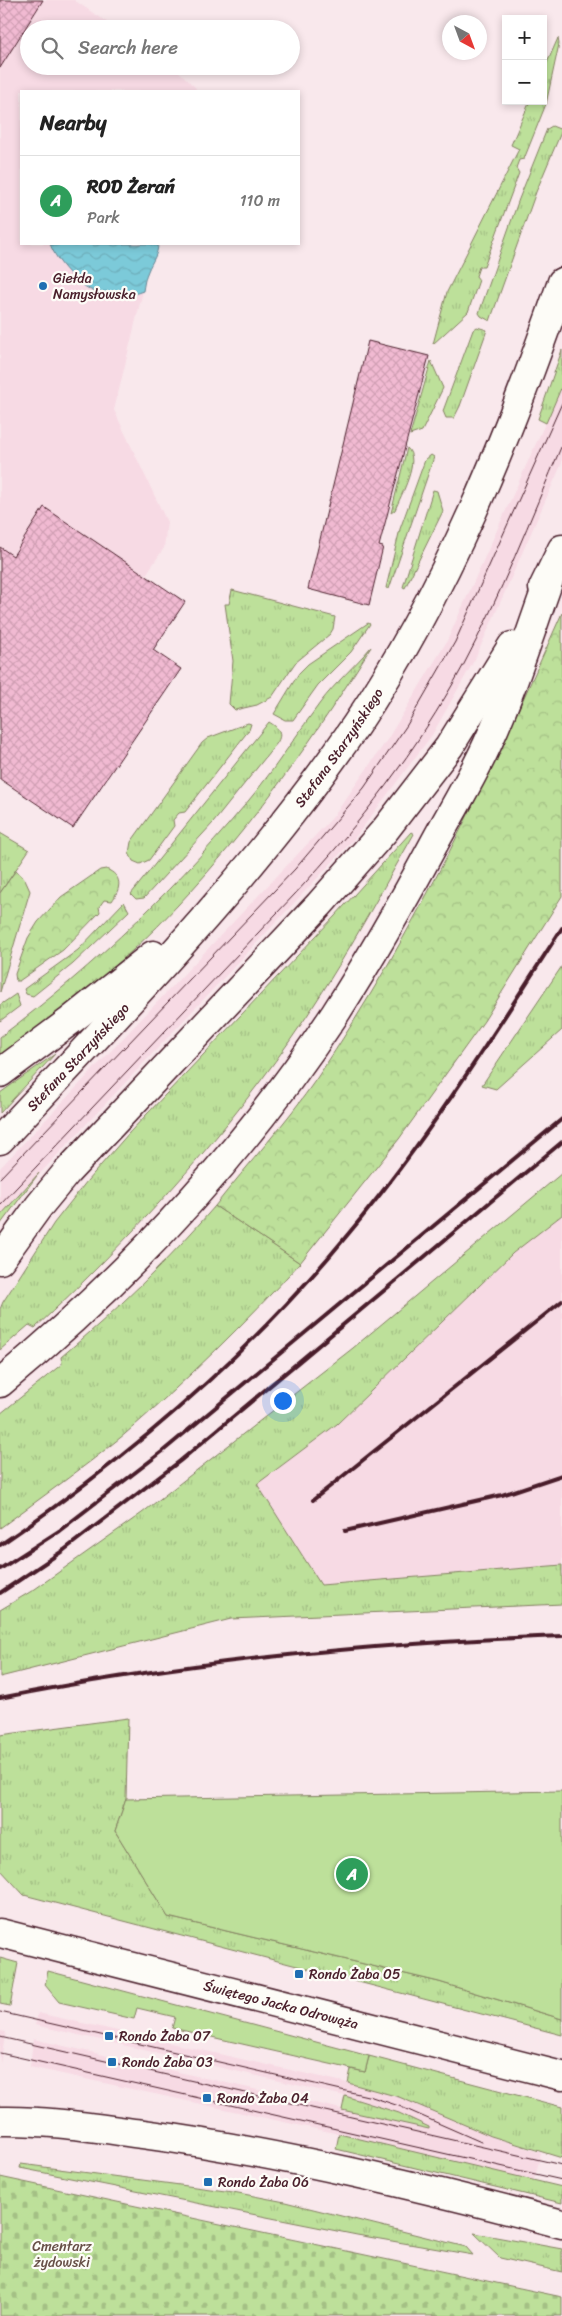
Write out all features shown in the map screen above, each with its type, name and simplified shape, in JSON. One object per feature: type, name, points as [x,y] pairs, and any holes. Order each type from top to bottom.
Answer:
[{"type":"main road","name":"Stefana Starzyńskiego","points":[[0,1140],[255,860],[357,723],[399,655],[470,518],[533,361],[562,282]]},
{"type":"main road","points":[[0,1260],[38,1206],[67,1172],[318,905],[417,790],[483,696],[557,560]]},
{"type":"main road","points":[[0,1383],[48,1343],[108,1288],[209,1181],[267,1108],[334,1015],[413,884],[487,746],[557,560]]},
{"type":"main road","points":[[0,1074],[70,1021],[218,902]]},
{"type":"main road","name":"Świętego Jacka Odrowąża","points":[[0,1933],[562,2076]]},
{"type":"main road","points":[[0,2121],[89,2127],[220,2144],[482,2203],[562,2224]]},
{"type":"shaded area","name":"Giełda Namysłowska","points":[[43,0],[74,0],[104,20],[30,20]]},
{"type":"shaded area","name":"Giełda Namysłowska","points":[[20,37],[20,75],[182,75],[196,88],[195,90],[20,90],[20,245],[50,245],[54,254],[77,280],[100,294],[123,298],[143,291],[114,410],[167,522],[164,548],[145,576],[44,508],[13,556],[0,547],[0,40],[13,48]]},
{"type":"shaded area","points":[[562,386],[562,463],[475,659],[432,735],[354,839],[0,1216],[0,1168],[333,817],[387,740],[447,641]]},
{"type":"shaded area","points":[[562,1215],[562,1565],[321,1585],[257,1484],[337,1424],[513,1253]]},
{"type":"shaded area","points":[[38,2013],[361,2086],[399,2097],[491,2136],[541,2153],[534,2181],[339,2134],[30,2067],[33,2039],[429,2129],[429,2127],[399,2113],[345,2096],[35,2025]]},
{"type":"shaded area","points":[[0,2031],[6,2032],[0,2064]]},
{"type":"green space","points":[[558,38],[559,44],[547,99],[547,63]]},
{"type":"green space","points":[[528,105],[546,105],[524,159],[519,160],[516,168],[519,173],[484,267],[479,267],[476,276],[479,280],[468,312],[433,344],[447,292],[519,149],[511,145]]},
{"type":"green space","points":[[552,126],[562,130],[536,192],[490,321],[479,313],[519,199],[547,129]]},
{"type":"green space","points":[[477,327],[487,330],[460,406],[454,418],[446,418],[443,411],[473,330]]},
{"type":"green space","points":[[562,350],[562,386],[546,423],[538,419]]},
{"type":"green space","points":[[431,361],[443,388],[422,431],[410,435]]},
{"type":"green space","points":[[407,448],[411,453],[411,469],[395,510],[391,513]]},
{"type":"green space","points":[[431,455],[434,457],[389,589],[386,588],[400,529],[425,460]]},
{"type":"green space","points":[[433,490],[437,491],[443,511],[405,588],[403,587]]},
{"type":"green space","points":[[232,590],[335,617],[330,634],[295,663],[272,697],[257,705],[235,710],[229,704],[233,661],[225,604],[229,604]]},
{"type":"green space","points":[[562,613],[562,896],[484,1021],[399,1139],[300,1263],[215,1206],[280,1127],[317,1078],[387,967],[450,851],[508,733]]},
{"type":"green space","points":[[368,623],[370,624],[351,652],[318,685],[293,720],[285,720],[274,714],[299,673],[308,664]]},
{"type":"green space","points":[[371,647],[281,781],[257,813],[178,905],[115,967],[0,1058],[0,1037],[104,951],[137,921],[200,857],[258,789],[326,696]]},
{"type":"green space","points":[[269,722],[279,731],[280,736],[277,743],[213,823],[144,898],[136,899],[131,894]]},
{"type":"green space","points":[[248,723],[251,724],[249,730],[185,812],[179,813],[173,820],[174,826],[149,860],[140,864],[133,861],[129,853],[131,842],[202,743],[208,738]]},
{"type":"green space","points":[[411,832],[414,834],[323,992],[261,1081],[231,1119],[170,1191],[70,1295],[35,1328],[29,1325],[0,1350],[0,1309],[3,1302],[54,1223],[87,1181],[129,1133],[335,916]]},
{"type":"green space","points":[[0,833],[29,850],[0,893]]},
{"type":"green space","points":[[106,869],[115,875],[119,883],[112,901],[104,900],[99,907],[100,912],[63,950],[19,981],[16,981],[15,974],[28,938],[38,922],[61,897],[100,870]]},
{"type":"green space","points":[[16,870],[25,880],[30,891],[0,992],[0,893]]},
{"type":"green space","points":[[124,902],[129,911],[73,964],[33,996],[26,994],[24,989],[78,950]]},
{"type":"green space","points":[[562,966],[562,1030],[496,1089],[482,1085]]},
{"type":"green space","points":[[16,994],[20,1006],[0,1021],[0,1005]]},
{"type":"green space","points":[[55,1054],[0,1113],[0,1093]]},
{"type":"green space","points":[[39,1173],[0,1225],[0,1216]]},
{"type":"green space","points":[[562,1173],[562,1215],[513,1253],[337,1424],[257,1484],[321,1585],[562,1565],[562,1604],[231,1619],[0,1677],[0,1610],[35,1589],[142,1513],[353,1348]]},
{"type":"green space","points":[[215,1206],[300,1263],[215,1351],[125,1434],[0,1528],[0,1414],[62,1364],[61,1357],[141,1284]]},
{"type":"green space","points":[[128,1718],[126,1799],[115,1831],[168,1917],[439,1982],[562,2019],[562,2035],[24,1895],[0,1869],[0,1735]]},
{"type":"green space","points":[[562,1791],[562,2019],[439,1982],[168,1917],[115,1831],[126,1799]]},
{"type":"green space","points":[[0,1958],[18,1963],[10,2006],[0,2004]]},
{"type":"green space","points":[[48,1971],[369,2056],[365,2072],[172,2028],[175,2017],[137,2008],[134,2019],[59,2002],[45,1985]]},
{"type":"green space","points":[[369,2056],[562,2107],[562,2158],[491,2136],[399,2097],[348,2083],[351,2069],[365,2072]]},
{"type":"green space","points":[[345,2096],[399,2113],[429,2127],[429,2129],[342,2110]]},
{"type":"green space","points":[[339,2134],[562,2187],[562,2203],[336,2149]]},
{"type":"green space","points":[[21,2164],[233,2192],[285,2202],[466,2247],[473,2255],[357,2235],[20,2168]]},
{"type":"green space","name":"Cmentarz żydowski","points":[[0,2177],[562,2297],[562,2316],[0,2316]]},
{"type":"green space","points":[[474,2233],[562,2249],[562,2272],[500,2258]]},
{"type":"water","points":[[50,245],[158,245],[156,255],[146,276],[143,291],[126,297],[112,297],[90,289],[70,274]]},
{"type":"building","points":[[0,0],[43,0],[30,20],[20,20],[20,36],[0,68]]},
{"type":"building","points":[[368,341],[429,356],[379,546],[383,547],[369,605],[308,589]]},
{"type":"building","points":[[44,507],[185,602],[153,650],[181,669],[73,828],[0,779],[0,547],[13,556]]},
{"type":"tram line","points":[[0,1178],[295,869],[364,788],[407,725],[455,642],[562,403]]},
{"type":"tram line","points":[[0,1205],[319,868],[365,813],[407,757],[445,697],[477,639],[503,584],[562,445]]},
{"type":"tram line","points":[[0,2012],[372,2097],[399,2106],[481,2142]]},
{"type":"tram line","points":[[0,2037],[562,2165]]},
{"type":"tram line","points":[[0,2053],[562,2180]]},
{"type":"railway","points":[[0,1545],[95,1476],[186,1402],[271,1321],[311,1278],[378,1197],[434,1122],[562,928]]},
{"type":"railway","points":[[0,1569],[59,1531],[163,1451],[562,1119]]},
{"type":"railway","points":[[0,1593],[64,1550],[180,1461],[562,1142]]},
{"type":"railway","points":[[313,1500],[562,1301]]},
{"type":"railway","points":[[345,1531],[502,1495],[562,1475]]},
{"type":"railway","points":[[0,1698],[139,1674],[280,1656],[421,1643],[562,1636]]},
{"type":"place","name":"Giełda Namysłowska","points":[[43,286]]},
{"type":"place","name":"ROD Żerań","points":[[352,1874]]},
{"type":"place","name":"Rondo Żaba 05","points":[[299,1974]]},
{"type":"place","name":"Rondo Żaba 07","points":[[109,2036]]},
{"type":"place","name":"Rondo Żaba 03","points":[[112,2062]]},
{"type":"place","name":"Rondo Żaba 04","points":[[207,2098]]},
{"type":"place","name":"Rondo Żaba 06","points":[[208,2182]]}]
